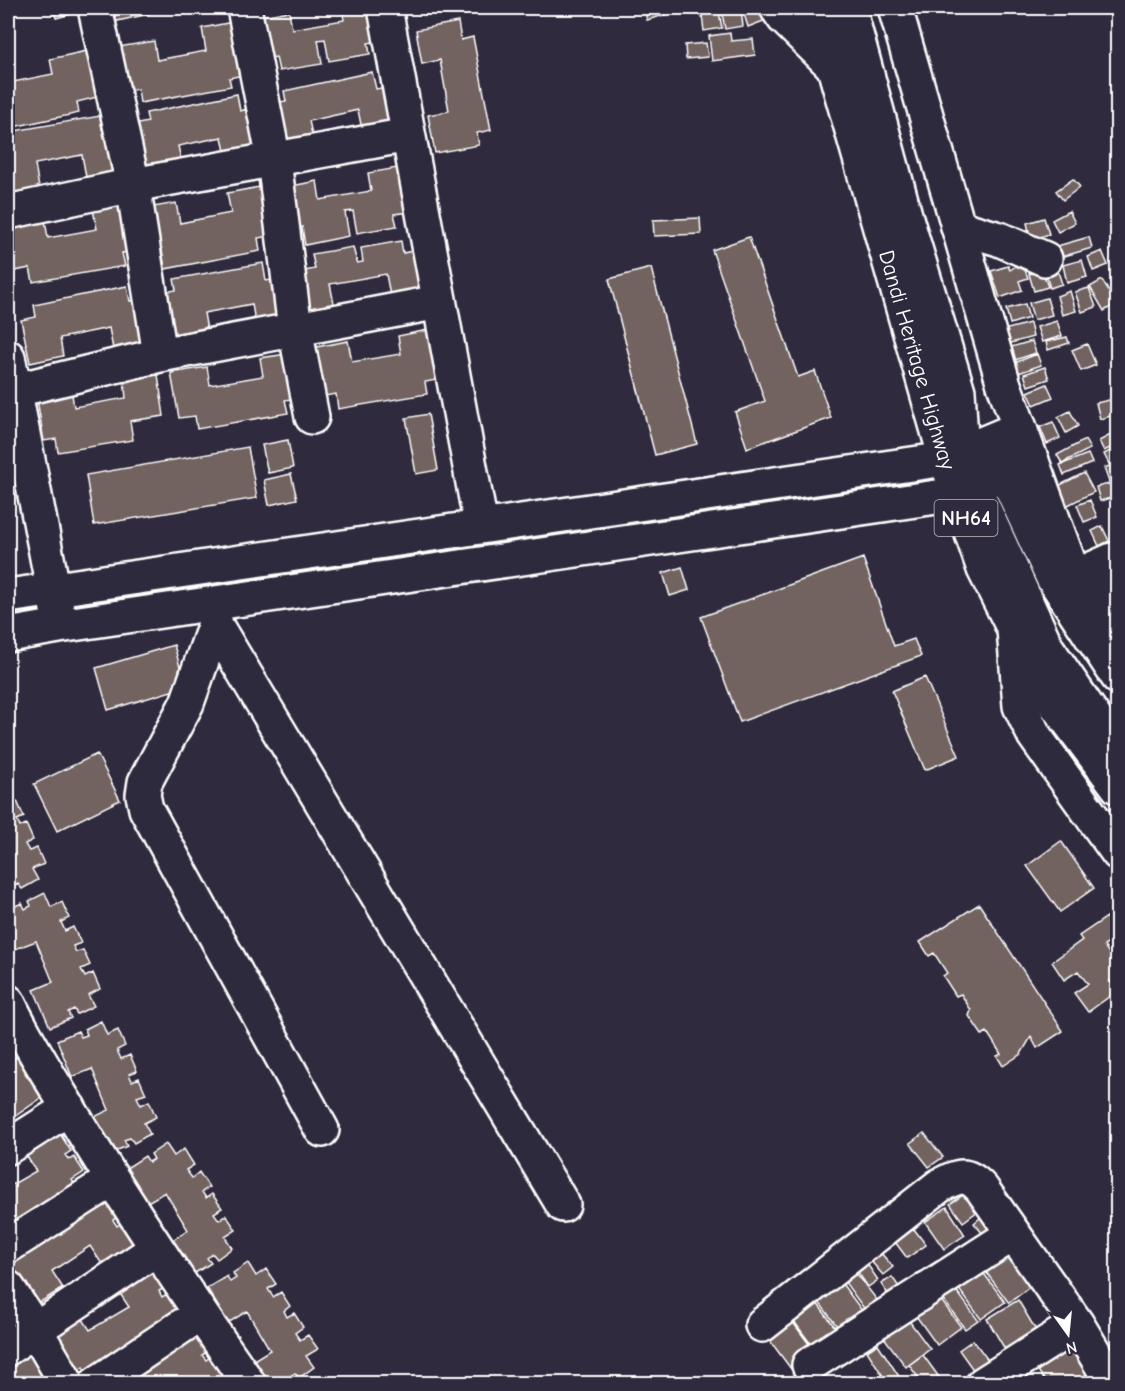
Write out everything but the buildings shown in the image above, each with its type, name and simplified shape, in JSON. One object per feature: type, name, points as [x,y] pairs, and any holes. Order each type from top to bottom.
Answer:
[{"type":"main road","points":[[95,8],[133,185],[160,355]]},
{"type":"main road","points":[[244,8],[274,160],[295,329],[312,417]]},
{"type":"main road","points":[[385,8],[480,526]]},
{"type":"main road","points":[[777,8],[784,18],[848,78]]},
{"type":"main road","name":"Dandi Heritage Highway","points":[[817,8],[848,78],[966,451],[965,490],[984,569],[1042,687],[1118,787]]},
{"type":"main road","points":[[848,78],[849,8]]},
{"type":"main road","points":[[895,8],[1004,385],[1020,428],[1018,468],[1053,578],[1118,677]]},
{"type":"main road","points":[[8,212],[133,185],[408,135]]},
{"type":"main road","points":[[955,215],[999,239],[1045,259]]},
{"type":"main road","points":[[892,217],[957,391],[966,451]]},
{"type":"main road","points":[[11,392],[160,355],[439,302]]},
{"type":"main road","points":[[8,357],[11,392],[59,626]]},
{"type":"main road","points":[[8,596],[766,485],[966,451],[1020,428]]},
{"type":"main road","points":[[966,451],[1018,468],[1118,650]]},
{"type":"main road","points":[[8,635],[59,626],[215,614],[965,490],[1018,468]]},
{"type":"main road","points":[[766,485],[772,521]]},
{"type":"main road","points":[[965,490],[1047,648],[1118,752]]},
{"type":"main road","points":[[1079,581],[1112,560],[1118,559]]},
{"type":"main road","points":[[209,565],[215,614],[563,1205]]},
{"type":"main road","points":[[1079,581],[1118,591]]},
{"type":"main road","points":[[215,614],[181,717],[146,782],[143,795],[146,809],[321,1130]]},
{"type":"main road","points":[[1014,629],[1020,706],[1034,735],[1118,853]]},
{"type":"main road","points":[[12,1022],[69,1108],[156,1249],[249,1383]]},
{"type":"main road","points":[[8,1147],[69,1108]]},
{"type":"main road","points":[[762,1325],[939,1186],[956,1178],[967,1177],[975,1181],[1077,1324],[1113,1383]]},
{"type":"main road","points":[[8,1246],[112,1180]]},
{"type":"main road","points":[[809,1365],[1013,1234]]},
{"type":"main road","points":[[8,1348],[156,1249]]},
{"type":"main road","points":[[8,1288],[67,1383]]},
{"type":"main road","points":[[96,1383],[200,1314]]},
{"type":"main road","points":[[983,1383],[1077,1324]]}]
